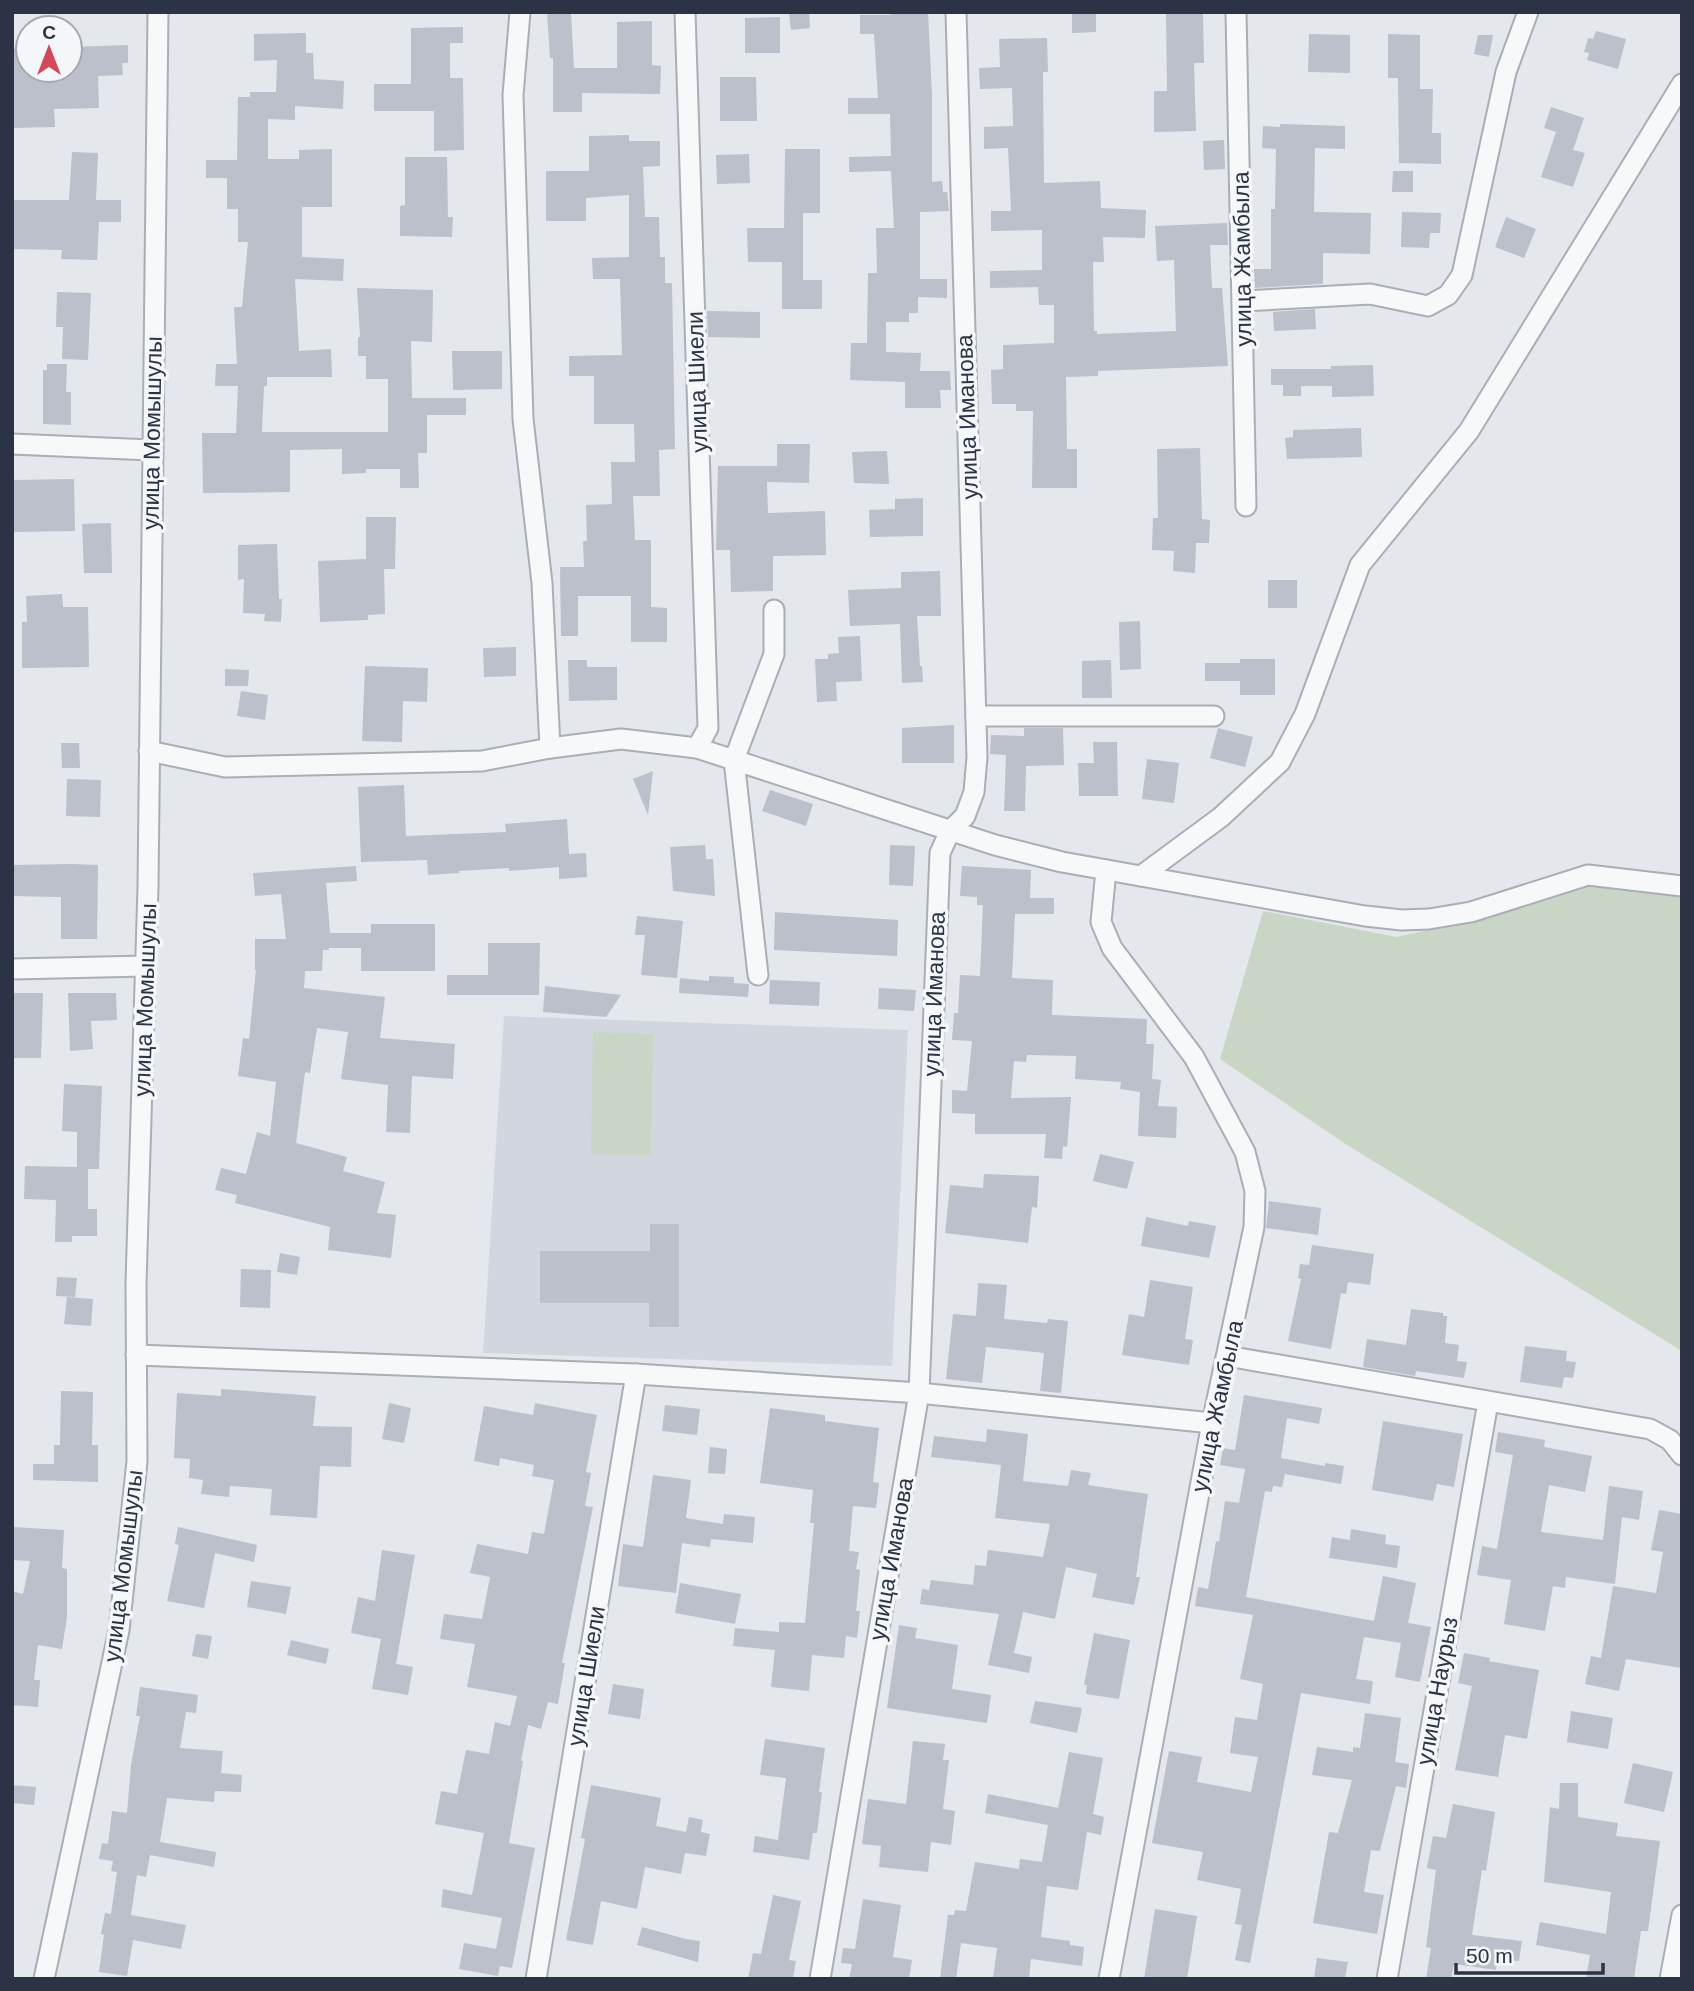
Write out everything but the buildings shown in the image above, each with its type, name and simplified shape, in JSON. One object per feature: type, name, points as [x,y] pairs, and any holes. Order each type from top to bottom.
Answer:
[{"type":"street","name":"улица Момышулы","points":[[44,1979],[119,1630],[137,1461],[137,1228],[146,966],[158,12]]},
{"type":"street","points":[[520,12],[513,95],[523,419],[542,583],[550,748]]},
{"type":"street","name":"улица Шиели","points":[[685,12],[708,728],[697,748]]},
{"type":"street","name":"улица Иманова","points":[[820,1979],[919,1393],[940,853],[950,831],[965,816],[974,792],[977,757],[956,12]]},
{"type":"street","name":"улица Жамбыла","points":[[1236,12],[1247,506]]},
{"type":"street","points":[[1244,301],[1370,294],[1428,306],[1448,295],[1462,275],[1506,72],[1528,12]]},
{"type":"street","points":[[1141,876],[1221,817],[1280,762],[1305,714],[1360,565],[1469,431],[1681,85]]},
{"type":"street","points":[[12,444],[151,450]]},
{"type":"street","points":[[758,975],[734,760],[774,654],[774,610]]},
{"type":"street","points":[[976,716],[1214,716]]},
{"type":"street","points":[[149,751],[225,767],[482,761],[550,748],[621,739],[697,748],[950,831],[1049,859],[1365,916],[1402,920],[1429,919],[1471,912],[1588,875],[1682,886]]},
{"type":"street","name":"улица Жамбыла","points":[[1106,870],[1101,922],[1112,948],[1194,1057],[1245,1152],[1255,1191],[1254,1227],[1212,1423],[1109,1979]]},
{"type":"street","points":[[12,969],[146,966]]},
{"type":"street","points":[[136,1355],[636,1374],[919,1393],[1212,1423]]},
{"type":"street","points":[[1227,1356],[1650,1429],[1670,1440],[1682,1455]]},
{"type":"street","name":"улица Шиели","points":[[536,1979],[636,1374]]},
{"type":"street","name":"улица Наурыз","points":[[1387,1979],[1488,1402]]},
{"type":"street","points":[[1670,1979],[1682,1914]]},
{"type":"shaded area","points":[[504,1016],[908,1030],[892,1366],[483,1353]]},
{"type":"green space","points":[[1583,885],[1682,897],[1682,1351],[1344,1143],[1220,1059],[1263,911],[1397,937],[1437,928]]},
{"type":"green space","points":[[593,1032],[653,1034],[651,1155],[591,1154]]}]
